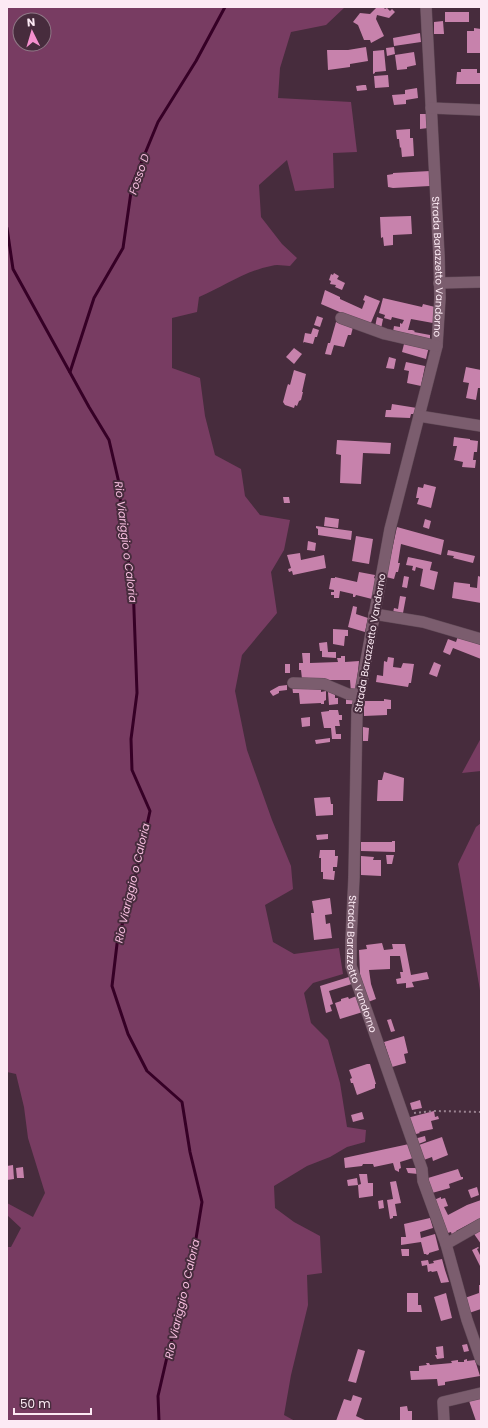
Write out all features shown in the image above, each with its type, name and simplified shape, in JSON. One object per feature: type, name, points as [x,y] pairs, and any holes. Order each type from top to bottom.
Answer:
[{"type":"street","name":"Strada Barazzetto Vandorno","points":[[426,7],[439,283],[437,346],[390,529],[357,710],[351,966],[422,1169],[423,1181],[446,1244],[467,1320],[481,1360]]},
{"type":"street","points":[[431,108],[481,110]]},
{"type":"street","points":[[439,283],[481,282]]},
{"type":"street","points":[[341,318],[385,334],[437,346]]},
{"type":"street","points":[[419,416],[481,426]]},
{"type":"street","points":[[374,614],[423,622],[481,639]]},
{"type":"street","points":[[293,683],[324,684],[348,694],[360,696]]},
{"type":"street","points":[[446,1244],[481,1224]]},
{"type":"street","points":[[444,1421],[443,1402],[481,1393]]},
{"type":"path","points":[[403,1114],[435,1111],[481,1112]]},
{"type":"shaded area","points":[[7,7],[345,7],[326,25],[291,32],[280,68],[278,98],[351,102],[357,152],[333,153],[334,188],[295,191],[287,160],[259,185],[261,217],[282,244],[297,258],[290,266],[273,265],[261,268],[234,280],[199,297],[197,312],[172,318],[172,368],[200,378],[205,416],[215,455],[241,469],[245,496],[260,515],[290,520],[284,550],[271,572],[277,613],[242,655],[235,691],[247,750],[272,820],[291,866],[293,889],[265,905],[273,942],[294,954],[339,948],[343,974],[313,983],[304,993],[311,1023],[328,1040],[340,1083],[347,1127],[366,1130],[365,1142],[347,1147],[330,1157],[307,1166],[274,1186],[275,1208],[294,1222],[320,1236],[322,1273],[307,1275],[308,1305],[291,1375],[284,1415],[295,1421],[7,1421],[7,1247],[11,1247],[21,1228],[7,1215],[7,1203],[33,1217],[45,1193],[28,1138],[24,1107],[16,1074],[7,1072]]},
{"type":"shaded area","points":[[481,738],[481,771],[462,773]]},
{"type":"shaded area","points":[[481,823],[481,996],[458,864],[476,827]]},
{"type":"building","points":[[377,7],[387,8],[390,11],[392,9],[395,12],[389,18],[377,15],[376,19],[384,36],[371,43],[370,40],[364,40],[358,25],[353,22],[360,13],[370,14]]},
{"type":"building","points":[[445,12],[469,12],[469,22],[445,22]]},
{"type":"building","points":[[443,21],[444,34],[434,34],[434,22]]},
{"type":"building","points":[[474,28],[481,29],[481,53],[467,53],[467,31],[474,31]]},
{"type":"building","points":[[420,33],[421,42],[394,46],[393,38]]},
{"type":"building","points":[[366,47],[368,61],[350,64],[350,67],[328,70],[327,50],[348,50]]},
{"type":"building","points":[[394,47],[395,54],[387,56],[386,48]]},
{"type":"building","points":[[384,50],[386,71],[375,72],[373,74],[373,51]]},
{"type":"building","points":[[414,52],[416,65],[407,67],[407,69],[397,70],[395,55]]},
{"type":"building","points":[[461,69],[477,69],[477,73],[481,73],[481,84],[456,84],[457,72],[461,72]]},
{"type":"building","points":[[388,75],[389,87],[375,88],[374,76]]},
{"type":"building","points":[[366,85],[367,90],[357,91],[356,86]]},
{"type":"building","points":[[417,88],[418,98],[406,100],[406,104],[394,105],[392,95],[405,94],[405,90]]},
{"type":"building","points":[[420,114],[428,114],[428,128],[420,129]]},
{"type":"building","points":[[410,129],[410,138],[413,138],[414,156],[402,157],[396,130]]},
{"type":"building","points":[[430,171],[430,186],[388,187],[387,175],[393,173]]},
{"type":"building","points":[[411,216],[412,234],[393,235],[393,245],[384,246],[383,237],[381,238],[380,217]]},
{"type":"building","points":[[334,273],[339,276],[337,279],[345,283],[342,290],[335,287],[336,285],[330,284],[331,281],[329,280],[331,274],[333,275]]},
{"type":"building","points":[[325,290],[362,309],[365,301],[363,300],[365,295],[380,301],[370,325],[321,304]]},
{"type":"building","points":[[383,298],[422,307],[423,304],[435,307],[433,323],[411,319],[408,330],[430,335],[430,340],[393,332],[394,326],[400,327],[400,323],[402,324],[404,320],[392,317],[391,320],[384,318],[385,315],[379,313]]},
{"type":"building","points":[[317,316],[323,318],[320,327],[314,325]]},
{"type":"building","points":[[377,317],[383,319],[381,329],[375,327]]},
{"type":"building","points":[[336,322],[353,327],[351,335],[348,335],[344,347],[334,345],[331,355],[325,354],[328,343],[330,343]]},
{"type":"building","points":[[313,328],[319,330],[313,344],[303,343],[305,333],[311,334]]},
{"type":"building","points":[[405,340],[429,346],[426,359],[402,352]]},
{"type":"building","points":[[294,348],[302,354],[294,364],[286,357]]},
{"type":"building","points":[[389,357],[396,359],[394,369],[386,368]]},
{"type":"building","points":[[406,362],[425,366],[421,386],[407,383],[409,371],[404,370]]},
{"type":"building","points":[[466,367],[481,370],[481,388],[478,388],[476,400],[466,398],[469,383],[463,382]]},
{"type":"building","points":[[294,370],[306,374],[301,400],[297,406],[295,405],[294,408],[285,405],[283,402]]},
{"type":"building","points":[[392,404],[417,408],[415,414],[411,414],[410,418],[385,417],[386,410],[391,410]]},
{"type":"building","points":[[454,437],[478,441],[477,452],[474,452],[473,460],[476,460],[475,468],[462,467],[463,462],[454,460],[457,446],[453,446]]},
{"type":"building","points":[[337,440],[391,443],[390,454],[363,453],[361,484],[340,483],[341,455],[336,454]]},
{"type":"building","points":[[424,484],[436,487],[431,508],[417,504],[419,498],[416,498],[418,487],[423,488]]},
{"type":"building","points":[[283,497],[289,497],[290,503],[284,503]]},
{"type":"building","points":[[325,517],[339,519],[338,528],[324,526]]},
{"type":"building","points":[[425,519],[431,521],[429,529],[423,527]]},
{"type":"building","points":[[316,526],[352,531],[351,540],[318,535],[318,529]]},
{"type":"building","points":[[397,527],[444,540],[441,555],[401,544],[398,572],[396,572],[394,579],[386,577]]},
{"type":"building","points":[[356,536],[373,539],[369,564],[352,561]]},
{"type":"building","points":[[308,541],[316,543],[315,551],[307,550]]},
{"type":"building","points":[[448,550],[475,556],[473,563],[447,555]]},
{"type":"building","points":[[300,553],[301,560],[324,555],[326,568],[293,575],[292,571],[289,572],[288,569],[291,568],[287,555]]},
{"type":"building","points":[[408,557],[432,562],[430,570],[438,572],[434,590],[420,586],[423,569],[416,567],[415,571],[412,570],[413,566],[406,565]]},
{"type":"building","points":[[359,572],[375,575],[374,578],[376,579],[372,599],[356,595],[353,597],[353,594],[340,591],[339,598],[334,598],[334,595],[331,595],[331,592],[334,592],[334,590],[329,589],[331,578],[335,577],[357,582]]},
{"type":"building","points":[[404,576],[409,577],[407,588],[402,587]]},
{"type":"building","points":[[478,576],[481,577],[481,603],[452,598],[454,582],[470,584],[470,587],[477,588]]},
{"type":"building","points":[[400,596],[406,597],[403,613],[400,615],[393,613],[394,608],[398,609]]},
{"type":"building","points":[[353,606],[357,607],[356,614],[368,618],[365,632],[348,627]]},
{"type":"building","points":[[333,629],[348,630],[348,636],[345,636],[344,646],[333,644]]},
{"type":"building","points":[[458,636],[481,645],[481,659],[453,648],[450,655],[443,652],[448,639],[456,642]]},
{"type":"building","points":[[327,642],[328,652],[336,652],[336,658],[322,657],[322,651],[320,651],[319,643]]},
{"type":"building","points":[[302,653],[310,653],[310,663],[338,662],[337,658],[341,658],[341,656],[345,656],[345,662],[359,661],[356,692],[351,692],[350,680],[302,679],[301,670],[299,670],[299,663],[303,663]]},
{"type":"building","points":[[388,657],[394,658],[393,667],[401,668],[403,663],[414,664],[411,683],[409,683],[408,687],[376,682],[377,675],[383,676],[384,661],[387,662]]},
{"type":"building","points":[[434,662],[441,665],[437,677],[429,674]]},
{"type":"building","points":[[285,664],[290,664],[290,673],[285,673]]},
{"type":"building","points":[[287,685],[287,690],[279,691],[279,693],[273,696],[270,692],[279,686]]},
{"type":"building","points":[[292,685],[321,686],[321,692],[326,691],[326,700],[324,701],[324,704],[300,704],[299,693],[293,693]]},
{"type":"building","points":[[335,691],[335,698],[338,698],[338,704],[329,705],[328,692]]},
{"type":"building","points":[[346,696],[355,697],[355,704],[346,704]]},
{"type":"building","points":[[384,699],[391,700],[391,709],[387,709],[387,715],[364,716],[364,701],[384,701]]},
{"type":"building","points":[[338,710],[339,715],[342,715],[342,720],[339,720],[340,726],[335,726],[336,734],[341,734],[341,739],[332,739],[331,728],[324,728],[321,712]]},
{"type":"building","points":[[310,717],[310,726],[302,727],[301,718]]},
{"type":"building","points":[[363,727],[369,728],[368,741],[363,741]]},
{"type":"building","points":[[330,738],[330,742],[316,744],[315,740]]},
{"type":"building","points":[[384,772],[404,778],[403,801],[377,801],[378,780],[382,780]]},
{"type":"building","points":[[330,797],[331,804],[333,804],[333,815],[316,816],[314,798]]},
{"type":"building","points":[[328,834],[328,839],[317,840],[316,835]]},
{"type":"building","points":[[395,841],[395,852],[361,851],[361,842]]},
{"type":"building","points":[[320,850],[335,850],[335,856],[338,856],[337,867],[333,867],[333,871],[335,871],[334,880],[323,879],[323,872],[321,872],[321,858],[319,858]]},
{"type":"building","points":[[386,855],[394,855],[392,864],[387,864]]},
{"type":"building","points":[[361,856],[374,857],[373,860],[381,860],[381,876],[361,875]]},
{"type":"building","points":[[330,898],[332,914],[325,915],[326,924],[330,923],[332,938],[314,940],[311,913],[314,913],[312,901]]},
{"type":"building","points":[[382,943],[384,950],[393,949],[392,944],[405,944],[411,975],[427,972],[429,979],[412,982],[414,987],[406,988],[406,983],[397,984],[396,979],[401,978],[400,972],[403,972],[400,956],[390,956],[390,969],[369,970],[371,984],[376,999],[368,1002],[360,975],[359,950],[367,949],[366,945]]},
{"type":"building","points":[[352,976],[355,983],[329,991],[333,1004],[330,1005],[332,1011],[326,1013],[320,986]]},
{"type":"building","points":[[359,995],[366,1011],[340,1019],[335,1003],[341,1001],[341,999],[348,997],[349,999]]},
{"type":"building","points":[[391,1019],[395,1031],[391,1032],[387,1020]]},
{"type":"building","points":[[404,1036],[408,1053],[404,1054],[406,1063],[392,1067],[384,1042]]},
{"type":"building","points":[[370,1064],[376,1084],[375,1088],[357,1095],[353,1083],[351,1083],[350,1079],[352,1078],[349,1070]]},
{"type":"building","points":[[420,1100],[422,1108],[412,1110],[410,1103]]},
{"type":"building","points":[[434,1111],[435,1117],[438,1116],[439,1119],[431,1121],[433,1129],[412,1135],[407,1118]]},
{"type":"building","points":[[362,1112],[364,1119],[353,1122],[351,1115]]},
{"type":"building","points":[[425,1136],[426,1141],[416,1145],[414,1139]]},
{"type":"building","points":[[442,1137],[448,1155],[433,1161],[432,1157],[421,1161],[416,1146]]},
{"type":"building","points":[[409,1144],[413,1158],[400,1162],[401,1168],[399,1169],[399,1172],[395,1170],[393,1163],[374,1167],[373,1164],[363,1164],[362,1166],[345,1168],[344,1158]]},
{"type":"building","points":[[13,1165],[14,1179],[7,1180],[7,1166]]},
{"type":"building","points":[[23,1167],[24,1178],[17,1178],[16,1168]]},
{"type":"building","points":[[406,1168],[417,1168],[418,1174],[408,1173]]},
{"type":"building","points":[[458,1169],[463,1179],[449,1184],[450,1188],[432,1193],[428,1178]]},
{"type":"building","points":[[359,1174],[367,1174],[368,1183],[373,1183],[373,1196],[359,1198],[358,1185],[361,1184]]},
{"type":"building","points":[[357,1178],[358,1185],[348,1186],[347,1180]]},
{"type":"building","points":[[396,1181],[401,1203],[395,1204],[397,1216],[393,1216],[393,1218],[390,1219],[387,1200],[393,1199],[390,1182]]},
{"type":"building","points":[[477,1187],[479,1195],[471,1198],[468,1190]]},
{"type":"building","points":[[441,1197],[441,1199],[445,1198],[448,1206],[444,1207],[448,1215],[467,1205],[481,1200],[481,1218],[456,1231],[457,1232],[452,1235],[451,1232],[444,1234],[434,1200]]},
{"type":"building","points":[[383,1200],[384,1208],[379,1209],[378,1201]]},
{"type":"building","points":[[430,1218],[433,1228],[420,1232],[421,1238],[435,1234],[439,1250],[427,1255],[424,1254],[421,1242],[401,1245],[401,1237],[406,1237],[404,1224]]},
{"type":"building","points":[[478,1227],[481,1232],[481,1244],[472,1231]]},
{"type":"building","points":[[478,1247],[479,1248],[477,1249],[481,1257],[481,1268],[472,1250]]},
{"type":"building","points":[[401,1249],[409,1249],[409,1256],[402,1256]]},
{"type":"building","points":[[442,1259],[449,1282],[441,1283],[437,1271],[428,1272],[427,1265],[422,1266],[421,1261],[428,1260],[429,1264],[434,1263],[433,1261]]},
{"type":"building","points":[[479,1285],[481,1285],[481,1309],[466,1314],[462,1299],[479,1293]]},
{"type":"building","points":[[407,1293],[418,1293],[418,1305],[421,1305],[422,1312],[407,1312]]},
{"type":"building","points":[[446,1293],[452,1318],[441,1321],[434,1297]]},
{"type":"building","points":[[467,1344],[469,1351],[464,1352],[462,1345]]},
{"type":"building","points":[[443,1346],[444,1358],[437,1359],[435,1355],[437,1355],[436,1347]]},
{"type":"building","points":[[358,1349],[365,1351],[356,1383],[348,1381]]},
{"type":"building","points":[[467,1359],[467,1361],[475,1360],[480,1376],[445,1382],[445,1385],[438,1386],[437,1379],[411,1380],[410,1371],[419,1371],[419,1366],[427,1365],[426,1363],[429,1363],[430,1365],[452,1363],[451,1361],[458,1360],[458,1362],[464,1362],[464,1360]]},
{"type":"building","points":[[353,1395],[362,1398],[356,1416],[367,1421],[336,1421],[344,1399],[351,1401]]},
{"type":"building","points":[[481,1395],[481,1421],[476,1421],[468,1398]]},
{"type":"building","points":[[407,1406],[408,1411],[412,1411],[412,1421],[400,1421],[400,1407]]},
{"type":"waterway","name":"Fosso D","points":[[70,372],[94,298],[123,248],[132,185],[158,122],[196,61],[225,7]]},
{"type":"waterway","name":"Rio Viariggio o Caloria","points":[[7,228],[13,269],[89,407],[109,440],[119,483],[123,536],[133,583],[137,693],[131,739],[132,770],[150,811],[140,857],[117,944],[112,986],[128,1034],[147,1071],[182,1102],[190,1152],[202,1202],[192,1263],[158,1396],[159,1421]]}]
